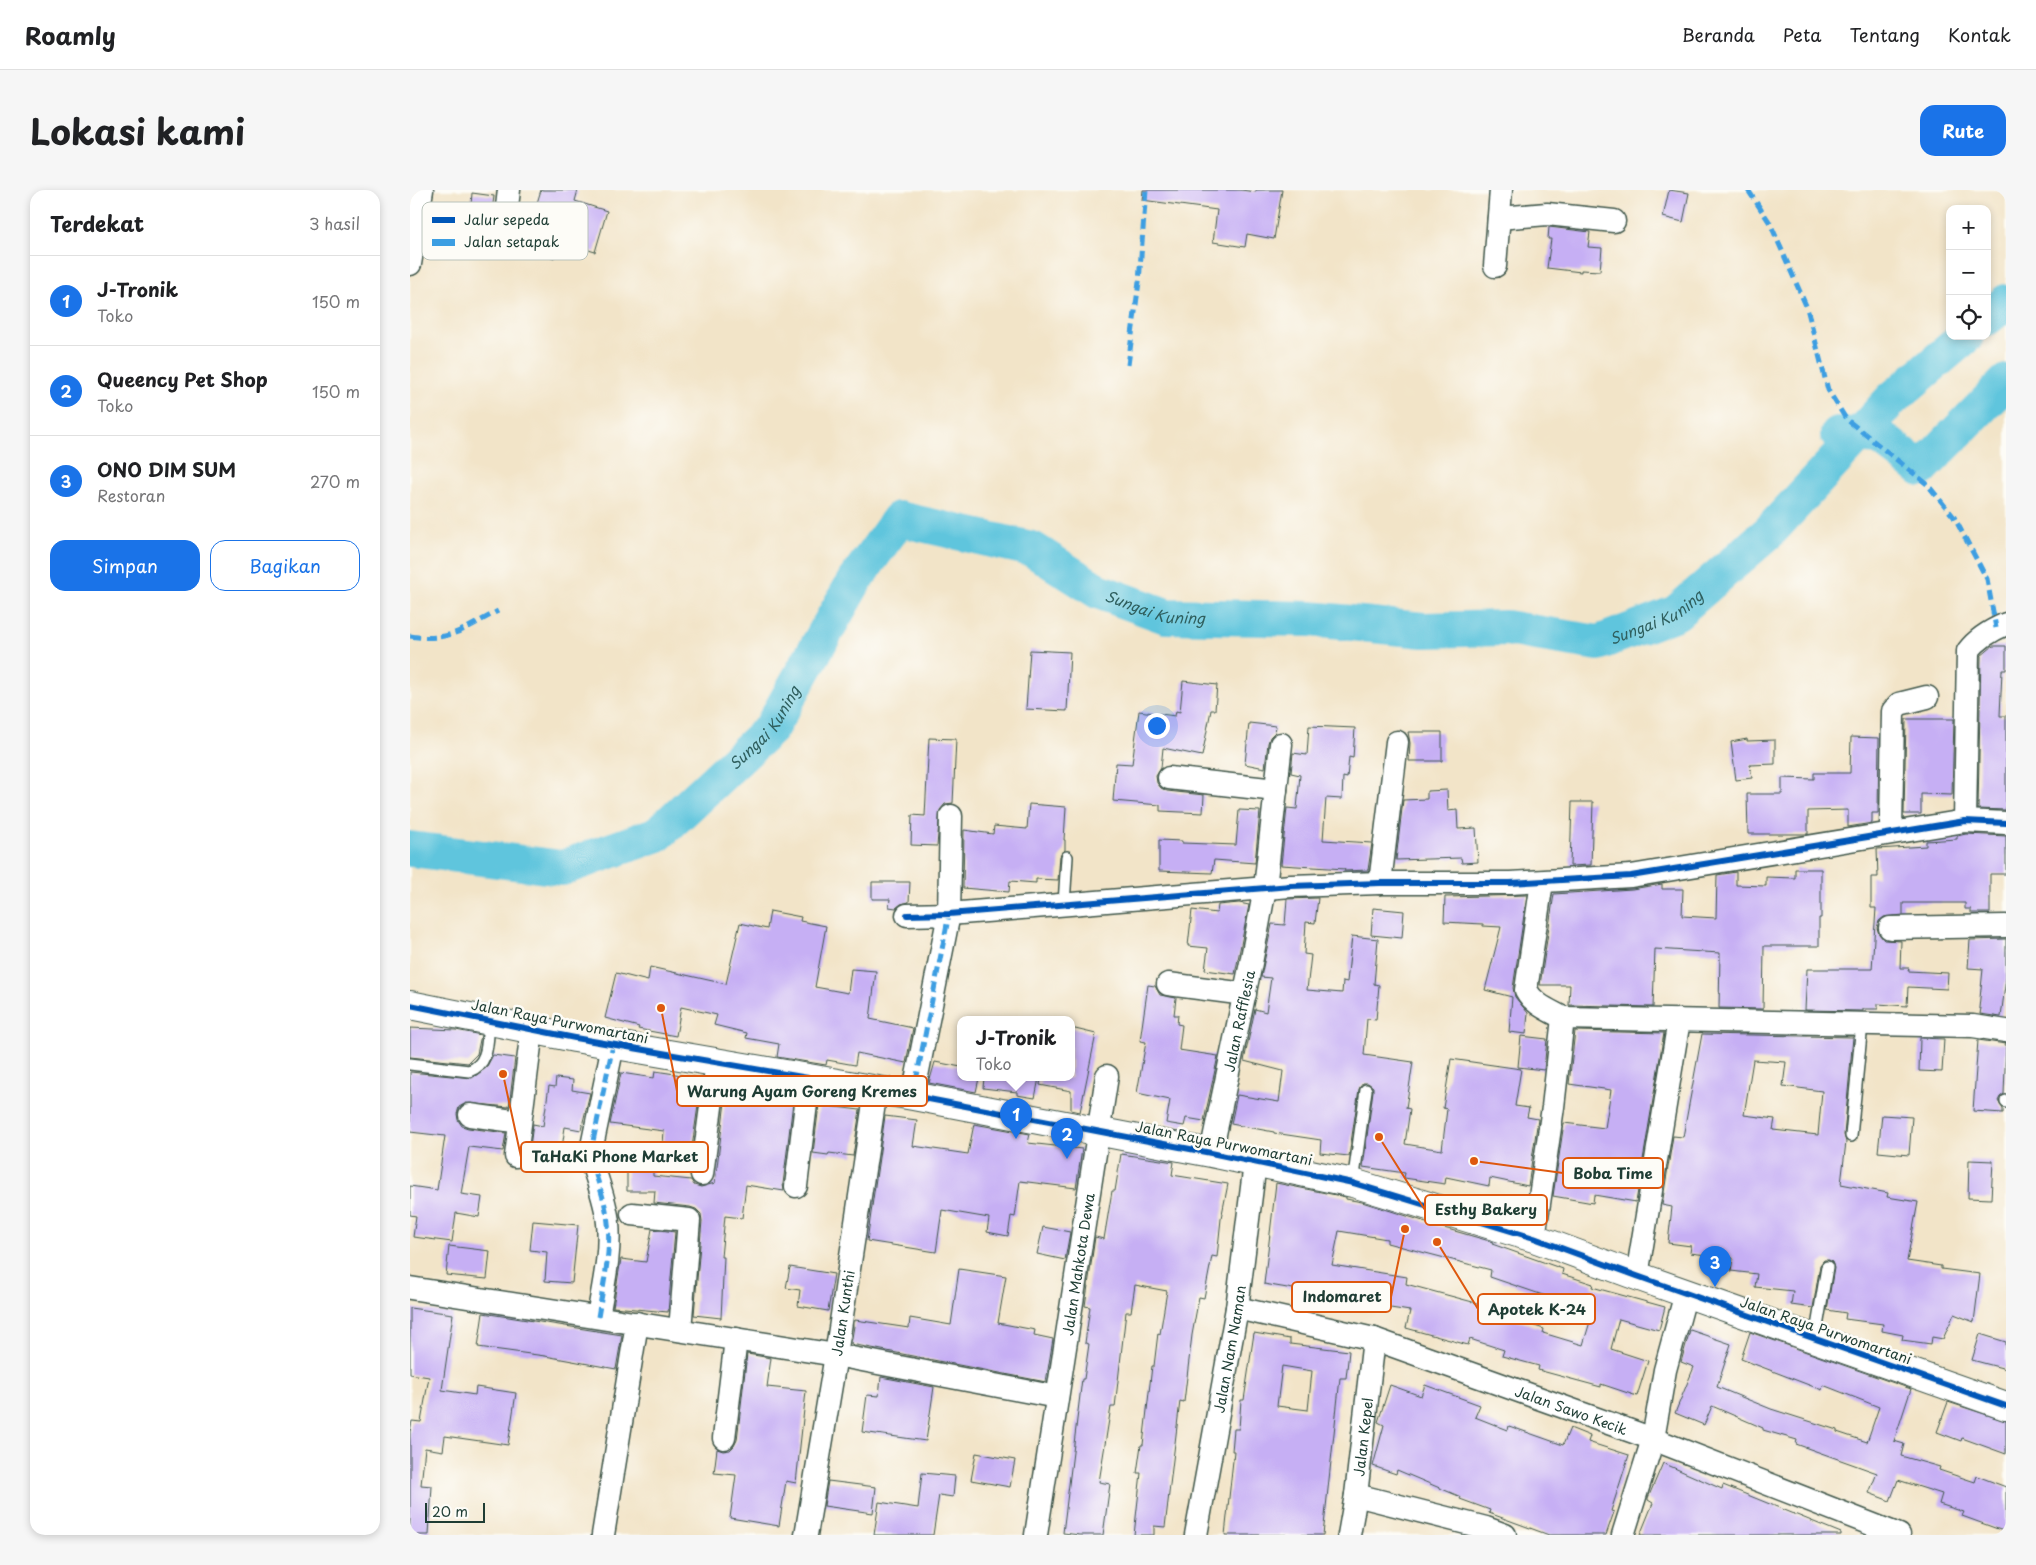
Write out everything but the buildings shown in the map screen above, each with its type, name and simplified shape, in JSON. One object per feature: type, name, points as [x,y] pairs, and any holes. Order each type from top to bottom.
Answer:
[{"type":"street","points":[[410,264],[422,190]]},
{"type":"street","points":[[1495,266],[1501,190]]},
{"type":"street","points":[[1499,218],[1547,214],[1614,221]]},
{"type":"street","points":[[1964,821],[1968,651],[1996,628],[2006,624]]},
{"type":"street","points":[[1890,832],[1893,711],[1899,704],[1927,697]]},
{"type":"street","points":[[1380,883],[1397,742]]},
{"type":"street","name":"Jalan Rafflesia","points":[[1211,1153],[1245,994],[1264,888],[1281,744]]},
{"type":"street","points":[[1169,778],[1276,790]]},
{"type":"street","points":[[913,1096],[949,914],[951,816]]},
{"type":"street","points":[[907,915],[949,914],[1264,888],[1380,883],[1542,882],[1631,876],[1964,821],[2006,823]]},
{"type":"street","points":[[1542,882],[1526,990],[1530,997],[1540,1006],[1563,1018],[1973,1026],[2006,1031]]},
{"type":"street","points":[[1890,928],[2006,926]]},
{"type":"street","points":[[1168,984],[1245,994]]},
{"type":"street","name":"Jalan Raya Purwomartani","points":[[410,1005],[613,1045],[913,1096],[1353,1182],[1534,1238],[2006,1406]]},
{"type":"street","points":[[1534,1238],[1553,1106],[1563,1018]]},
{"type":"street","points":[[1637,1276],[1679,1020]]},
{"type":"street","points":[[516,1156],[532,1030]]},
{"type":"street","points":[[598,1317],[609,1234],[606,1209],[591,1159],[591,1151],[613,1045]]},
{"type":"street","points":[[702,1174],[717,1062]]},
{"type":"street","name":"Jalan Mahkota Dewa","points":[[1036,1535],[1107,1076]]},
{"type":"street","points":[[796,1186],[809,1079]]},
{"type":"street","name":"Jalan Kunthi","points":[[806,1535],[836,1355],[876,1090]]},
{"type":"street","points":[[470,1115],[520,1122]]},
{"type":"street","name":"Jalan Nam Naman","points":[[1196,1535],[1237,1308],[1255,1163]]},
{"type":"street","points":[[632,1214],[689,1220],[680,1330]]},
{"type":"street","points":[[410,1288],[836,1355],[1057,1398]]},
{"type":"street","points":[[1623,1535],[1653,1439],[1665,1370],[1686,1293]]},
{"type":"street","name":"Jalan Sawo Kecik","points":[[1237,1308],[1374,1339],[1653,1439],[1899,1535]]},
{"type":"street","points":[[603,1535],[637,1323]]},
{"type":"street","points":[[724,1438],[736,1339]]},
{"type":"street","name":"Jalan Kepel","points":[[1349,1535],[1356,1495],[1374,1339]]},
{"type":"street","points":[[1356,1495],[1491,1533]]},
{"type":"lane","points":[[1064,904],[1066,857]]},
{"type":"lane","points":[[410,1064],[469,1071],[476,1069],[486,1054],[489,1021]]},
{"type":"lane","points":[[1851,1136],[1862,1024]]},
{"type":"lane","points":[[1353,1182],[1366,1090]]},
{"type":"lane","points":[[1815,1339],[1827,1267]]},
{"type":"waterway","name":"Sungai Kuning","points":[[1991,315],[2006,302]]},
{"type":"waterway","name":"Sungai Kuning","points":[[410,849],[562,868],[658,834],[771,728],[855,580],[899,519],[1032,549],[1098,591],[1166,616],[1310,619],[1423,630],[1506,628],[1598,643],[1676,613],[1769,532],[1892,399],[1961,340]]},
{"type":"waterway","points":[[1838,434],[1880,437],[1921,469],[2006,382]]},
{"type":"marked path","points":[[1128,365],[1139,282],[1146,190]]},
{"type":"marked path","points":[[1748,190],[1770,223],[1807,308],[1828,390],[1846,419],[1927,484],[1954,517],[1987,579],[1996,628]]},
{"type":"marked path","points":[[410,636],[436,637],[446,635],[466,628],[498,611]]},
{"type":"marked path","points":[[913,1096],[949,914]]},
{"type":"marked path","points":[[598,1317],[606,1270],[609,1235],[605,1207],[591,1159],[591,1151],[613,1045]]},
{"type":"cycle path","points":[[907,915],[949,914],[1291,886],[1380,883],[1510,883],[1631,876],[1965,821],[2006,823]]},
{"type":"cycle path","points":[[410,1005],[575,1038],[913,1096],[1211,1153],[1353,1183],[1534,1238],[2006,1406]]},
{"type":"place","name":"Warung Ayam Goreng Kremes","points":[[661,1008]]},
{"type":"place","name":"TaHaKi Phone Market","points":[[503,1074]]},
{"type":"place","name":"Esthy Bakery","points":[[1379,1137]]},
{"type":"place","name":"J-Tronik","points":[[1016,1139]]},
{"type":"place","name":"Queency Pet Shop","points":[[1067,1159]]},
{"type":"place","name":"Boba Time","points":[[1474,1161]]},
{"type":"place","name":"Indomaret","points":[[1405,1229]]},
{"type":"place","name":"Apotek K-24","points":[[1437,1242]]},
{"type":"place","name":"ONO DIM SUM","points":[[1715,1287]]}]
